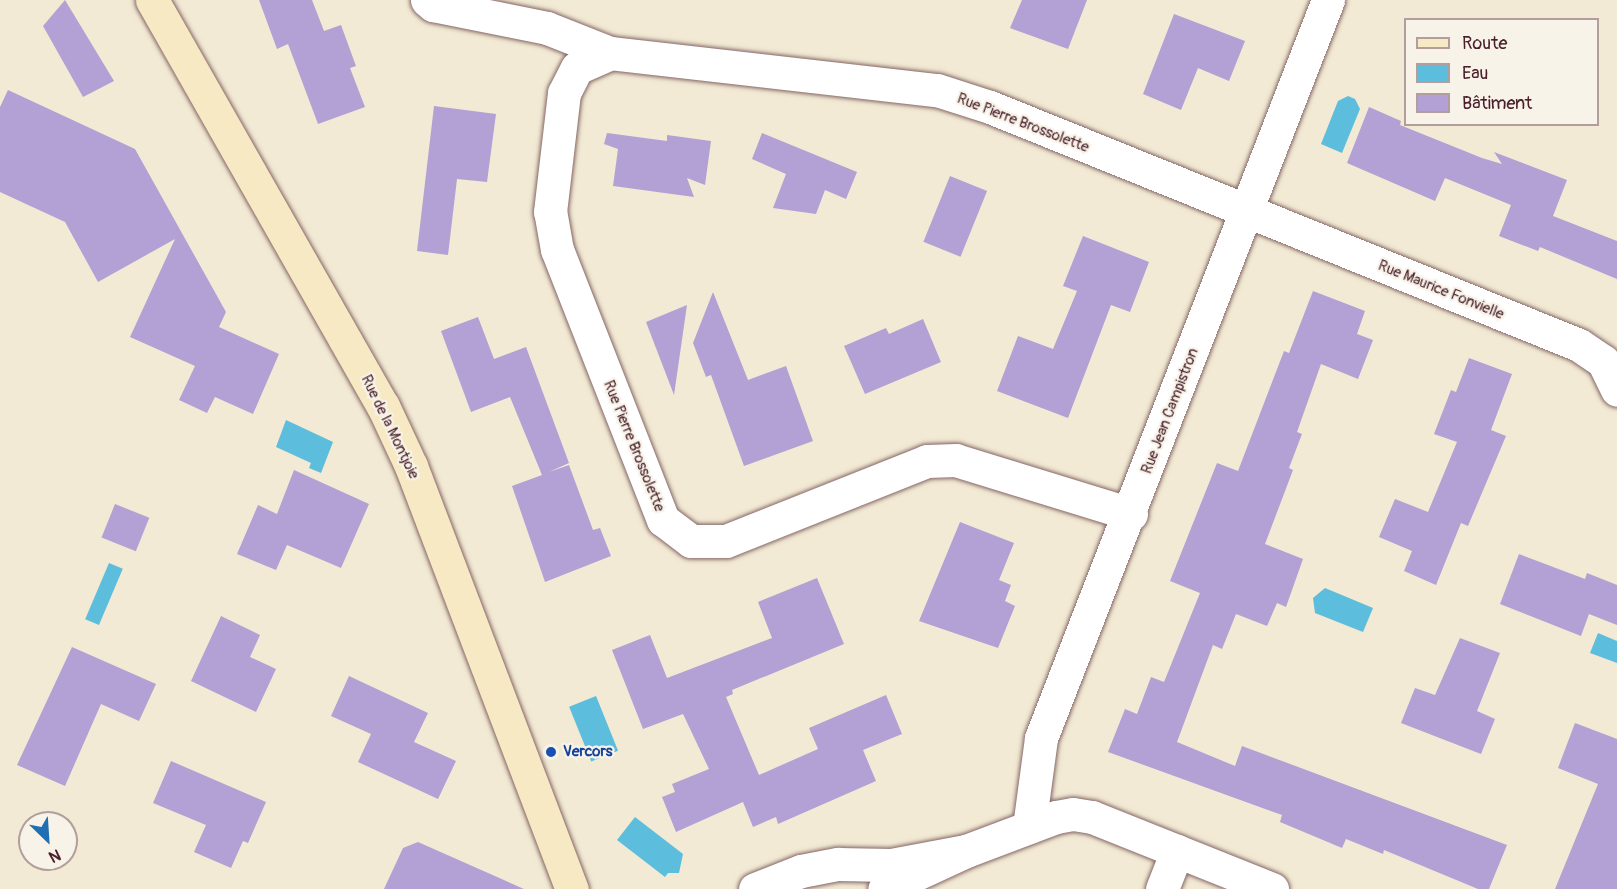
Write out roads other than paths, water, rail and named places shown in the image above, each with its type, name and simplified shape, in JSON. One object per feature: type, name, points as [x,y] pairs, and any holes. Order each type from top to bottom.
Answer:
[{"type":"main road","name":"Rue de la Montjoie","points":[[152,0],[383,406],[411,466],[574,886]]},
{"type":"street","name":"Rue Pierre Brossolette","points":[[427,0],[434,5],[482,7],[547,28],[610,53],[937,90],[990,107],[1245,213]]},
{"type":"street","name":"Rue Jean Campistron","points":[[1029,827],[1041,738],[1131,514],[1328,0]]},
{"type":"street","name":"Rue Pierre Brossolette","points":[[610,53],[578,68],[564,93],[550,212],[557,250],[663,520],[690,541],[726,541],[927,461],[956,460],[1131,514]]},
{"type":"street","name":"Rue Maurice Fonvielle","points":[[1245,213],[1580,345],[1603,361],[1617,390]]},
{"type":"street","points":[[884,889],[966,850],[1056,817],[1092,817],[1272,889]]},
{"type":"street","points":[[755,889],[801,872],[838,864],[891,865],[966,850]]},
{"type":"street","points":[[1162,889],[1177,851]]},
{"type":"water","points":[[1348,96],[1355,99],[1360,109],[1342,153],[1321,144],[1338,101]]},
{"type":"water","points":[[286,420],[333,442],[321,473],[309,468],[311,463],[276,447]]},
{"type":"water","points":[[109,563],[123,569],[99,625],[85,619]]},
{"type":"water","points":[[1325,588],[1373,608],[1363,632],[1315,613],[1313,598]]},
{"type":"water","points":[[1598,633],[1617,641],[1617,663],[1590,653]]},
{"type":"water","points":[[596,696],[618,751],[591,762],[569,707]]},
{"type":"water","points":[[635,817],[683,854],[679,873],[668,873],[665,877],[617,840]]},
{"type":"place","name":"Vercors","points":[[551,752]]}]
